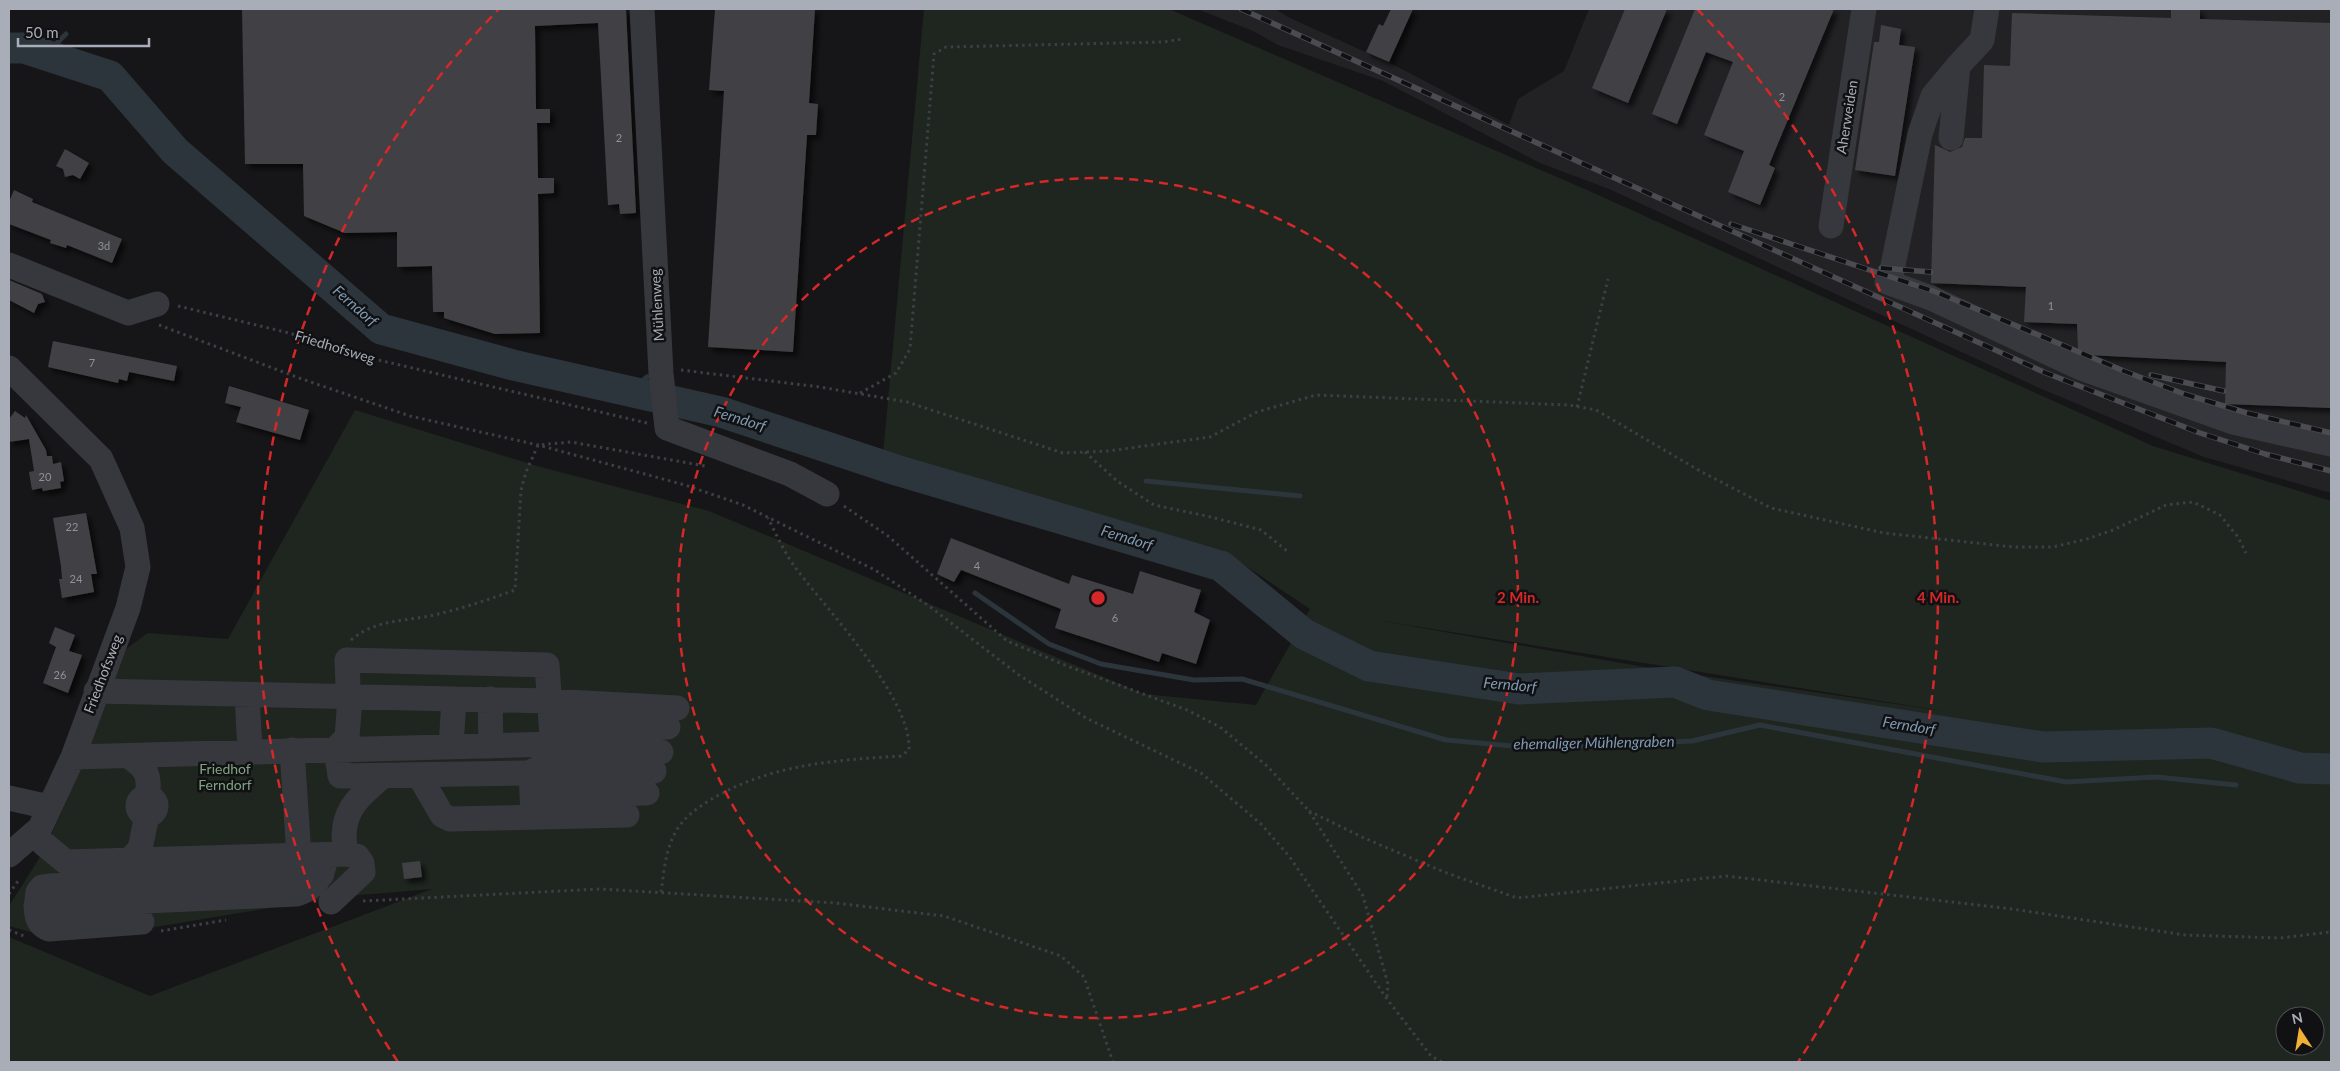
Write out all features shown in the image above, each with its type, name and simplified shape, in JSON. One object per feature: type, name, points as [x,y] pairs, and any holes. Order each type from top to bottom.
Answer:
[{"type":"street","name":"Mühlenweg","points":[[642,9],[661,370],[667,428]]},
{"type":"street","name":"Aherweiden","points":[[1831,226],[1864,9]]},
{"type":"street","points":[[1987,9],[1982,40],[1933,96],[1920,134],[1892,270],[1887,282],[1930,298],[2081,368],[2233,422],[2331,444]]},
{"type":"street","points":[[1951,138],[1958,66]]},
{"type":"street","points":[[9,265],[128,313],[157,304]]},
{"type":"street","name":"Friedhofsweg","points":[[9,368],[101,459],[132,528],[138,567],[128,608],[73,757],[40,828],[9,855]]},
{"type":"street","points":[[667,428],[790,474],[827,494]]},
{"type":"street","points":[[336,749],[347,737],[347,660],[547,665],[547,689],[553,741],[532,795]]},
{"type":"street","points":[[73,757],[491,746],[553,741],[672,717],[547,689],[490,699],[454,699],[348,685],[247,695],[96,691]]},
{"type":"street","points":[[247,695],[250,751]]},
{"type":"street","points":[[454,699],[447,748],[431,774],[442,815],[450,819],[532,795],[654,772],[553,741]]},
{"type":"street","points":[[490,699],[491,746]]},
{"type":"street","points":[[336,749],[340,776],[431,774],[627,815]]},
{"type":"street","points":[[292,750],[299,856]]},
{"type":"street","points":[[129,860],[140,849],[147,806],[149,777],[143,766],[130,757]]},
{"type":"street","points":[[331,861],[344,844],[345,819],[354,801],[382,776]]},
{"type":"street","points":[[9,798],[49,807]]},
{"type":"street","points":[[44,844],[66,862],[299,856],[331,861]]},
{"type":"street","points":[[150,926],[49,929],[42,926],[38,920],[36,906],[38,892],[42,888],[49,886],[331,861],[357,856],[362,863],[363,872],[331,902]]},
{"type":"path","points":[[859,394],[896,373],[910,349],[934,54],[946,47],[1164,42],[1182,39]]},
{"type":"path","points":[[1578,407],[1608,279]]},
{"type":"path","name":"Friedhofsweg","points":[[157,304],[186,308],[289,333],[374,359],[667,428]]},
{"type":"path","points":[[128,313],[299,378],[410,416],[538,445],[685,485],[743,505],[875,570],[929,606],[1019,675],[1086,718],[1201,773],[1262,824],[1289,856],[1387,999],[1431,1056],[1442,1062]]},
{"type":"path","points":[[661,370],[820,387],[907,402],[1063,453],[1108,451],[1210,437],[1256,412],[1316,395],[1578,407],[1596,410],[1700,471],[1770,508],[1884,533],[2013,547],[2053,547],[2104,533],[2166,505],[2193,502],[2220,516],[2238,537],[2246,553]]},
{"type":"path","points":[[538,445],[571,442],[708,467]]},
{"type":"path","points":[[348,642],[362,630],[387,622],[435,615],[515,590],[521,490],[526,472],[538,445]]},
{"type":"path","points":[[1084,452],[1117,481],[1154,505],[1212,517],[1261,530],[1287,551]]},
{"type":"path","points":[[827,494],[888,536],[1007,641],[1084,673],[1187,710],[1220,727],[1267,766],[1309,811],[1362,896],[1388,984],[1387,999]]},
{"type":"path","points":[[662,892],[666,855],[675,832],[697,807],[735,786],[775,771],[821,762],[901,756],[910,750],[910,739],[900,712],[876,671],[797,570],[767,517]]},
{"type":"path","points":[[1309,811],[1364,838],[1444,872],[1517,898],[1726,876],[2012,909],[2185,935],[2280,938],[2331,932]]},
{"type":"path","points":[[331,902],[600,890],[835,903],[944,916],[1060,956],[1084,977],[1113,1062]]},
{"type":"path","points":[[150,926],[235,918]]},
{"type":"path","points":[[9,930],[28,937]]},
{"type":"shaded area","points":[[1197,9],[1275,9],[1290,18],[1392,64],[1509,125],[1518,99],[1564,71],[1589,9],[2331,9],[2331,493],[2204,457],[2037,387],[1609,189],[1540,163],[1383,81],[1278,45],[1253,31]]},
{"type":"green space","name":"Friedhof Ferndorf","points":[[924,9],[1169,9],[1596,194],[2153,446],[2331,501],[2331,758],[2300,757],[2201,733],[2126,739],[2331,769],[2331,1062],[9,1062],[9,937],[150,996],[432,889],[336,897],[101,936],[53,938],[9,926],[9,906],[45,849],[81,768],[126,649],[148,633],[228,639],[355,410],[537,466],[709,511],[1144,694],[1256,705],[1310,609],[1222,550],[883,455]],"holes":[[[1376,620],[1950,712],[1656,669]]]},
{"type":"building","points":[[242,9],[626,9],[636,213],[620,214],[619,204],[608,205],[598,23],[535,26],[536,109],[550,109],[550,123],[537,123],[538,178],[554,178],[554,193],[538,194],[540,333],[495,334],[444,318],[444,312],[433,312],[432,266],[397,267],[397,232],[345,233],[304,216],[303,164],[245,164]]},
{"type":"building","points":[[715,9],[815,9],[809,103],[818,104],[816,135],[807,135],[793,352],[708,347],[724,91],[709,90]]},
{"type":"building","points":[[1391,9],[1413,9],[1389,62],[1366,52],[1379,24],[1383,26]]},
{"type":"building","points":[[1625,9],[1667,9],[1628,103],[1592,88]]},
{"type":"building","points":[[1695,9],[1834,9],[1769,165],[1775,168],[1760,205],[1728,192],[1744,151],[1704,135],[1733,62],[1706,52],[1677,124],[1652,114]]},
{"type":"building","points":[[2171,9],[2200,9],[2200,19],[2331,23],[2331,408],[2225,404],[2226,362],[2088,355],[2078,351],[2077,324],[2024,322],[2026,287],[1931,283],[1935,145],[1950,152],[1962,147],[1965,138],[1982,138],[1984,65],[2010,66],[2012,13],[2171,18]]},
{"type":"building","points":[[1881,25],[1901,29],[1899,45],[1915,47],[1895,176],[1855,170],[1874,42],[1879,42]]},
{"type":"building","points":[[65,149],[89,163],[80,179],[73,175],[65,177],[63,169],[56,166]]},
{"type":"building","points":[[14,190],[33,199],[32,202],[122,239],[112,263],[67,245],[66,248],[50,243],[51,240],[9,224],[9,202]]},
{"type":"building","points":[[9,280],[42,294],[45,302],[38,304],[34,313],[9,300]]},
{"type":"building","points":[[53,341],[177,366],[174,381],[129,372],[127,381],[119,379],[118,383],[48,367]]},
{"type":"building","points":[[229,386],[309,410],[300,440],[236,422],[241,407],[225,403]]},
{"type":"building","points":[[15,411],[25,418],[26,415],[46,450],[47,456],[52,456],[53,464],[61,462],[64,481],[60,482],[61,488],[43,491],[42,488],[32,490],[29,472],[34,471],[29,439],[9,442],[9,419]]},
{"type":"building","points":[[86,513],[97,574],[91,574],[94,592],[62,598],[59,579],[62,579],[61,566],[53,518]]},
{"type":"building","points":[[951,538],[1069,584],[1072,575],[1133,594],[1140,571],[1201,590],[1194,612],[1210,620],[1196,664],[1162,653],[1159,662],[1055,628],[1061,609],[961,570],[954,582],[937,574]]},
{"type":"building","points":[[55,627],[75,635],[69,651],[82,655],[68,693],[43,683],[56,647],[49,643]]},
{"type":"building","points":[[420,861],[422,877],[404,879],[402,863]]},
{"type":"waterway","points":[[45,55],[66,34]]},
{"type":"waterway","name":"Ferndorf","points":[[9,48],[24,48],[110,76],[175,151],[381,329],[513,365],[721,412],[896,470],[1221,566],[1304,634],[1369,666],[1519,689],[1675,682],[1708,695],[2043,747],[2211,743],[2300,768],[2331,769]]},
{"type":"waterway","points":[[631,391],[647,377]]},
{"type":"waterway","points":[[1146,481],[1300,496]]},
{"type":"waterway","name":"ehemaliger Mühlengraben","points":[[975,593],[1049,644],[1101,664],[1194,680],[1242,679],[1446,740],[1535,748],[1692,741],[1760,725],[2066,782],[2156,777],[2236,785]]},
{"type":"railway","points":[[1241,9],[2046,373],[2200,433],[2265,454],[2331,471]]},
{"type":"railway","points":[[1731,224],[1936,292],[2124,371],[2184,394],[2247,413],[2331,433]]},
{"type":"railway","points":[[1881,268],[1931,272]]},
{"type":"railway","points":[[2151,375],[2224,391]]}]
